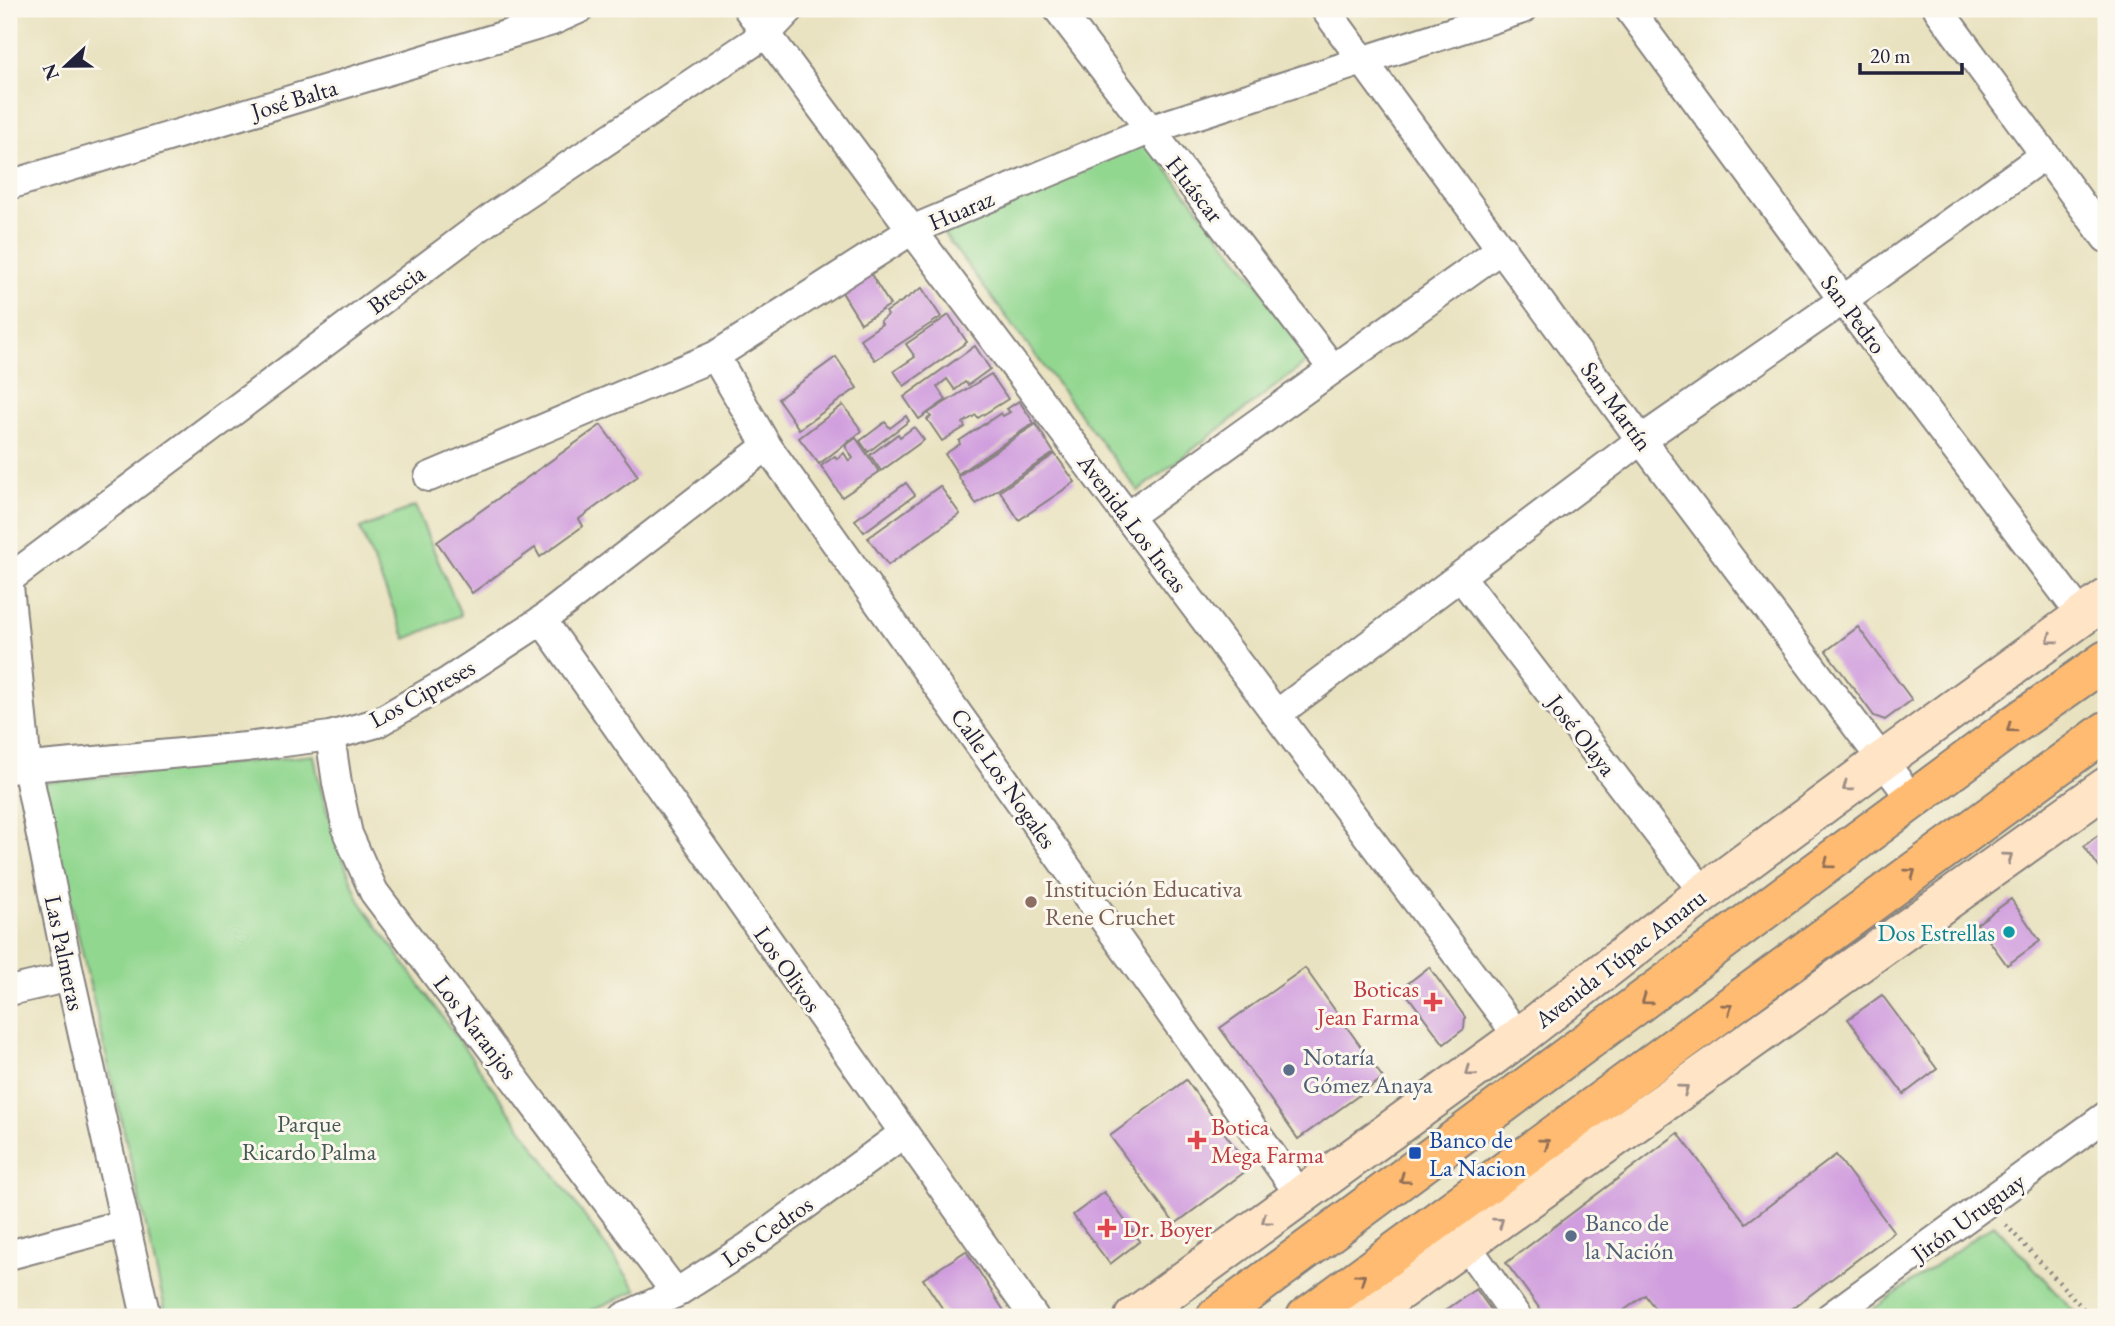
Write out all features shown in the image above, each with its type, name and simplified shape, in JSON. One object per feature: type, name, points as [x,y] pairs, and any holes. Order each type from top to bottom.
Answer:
[{"type":"highway","name":"Avenida Túpac Amaru","points":[[1216,1317],[2015,724],[2106,660]]},
{"type":"highway","points":[[1306,1317],[2106,731]]},
{"type":"main road","name":"Avenida Túpac Amaru","points":[[1134,1317],[1519,1037],[1704,893],[2094,608]]},
{"type":"main road","points":[[1363,1317],[2106,787]]},
{"type":"street","name":"José Balta","points":[[9,185],[552,21],[579,9]]},
{"type":"street","name":"Avenida Los Incas","points":[[748,9],[1519,1037]]},
{"type":"street","name":"Brescia","points":[[9,579],[494,216],[766,33],[790,9]]},
{"type":"street","name":"Huáscar","points":[[1058,9],[1332,369]]},
{"type":"street","name":"San Martín","points":[[1325,9],[1641,440],[1913,801]]},
{"type":"street","name":"Huaraz","points":[[429,477],[716,356],[912,230],[1149,130],[1523,9]]},
{"type":"street","name":"San Pedro","points":[[1629,9],[1843,300],[2094,608]]},
{"type":"street","points":[[1938,9],[2106,238]]},
{"type":"street","points":[[1277,714],[1641,440],[1843,300],[2044,155]]},
{"type":"street","points":[[1128,516],[1502,248]]},
{"type":"street","name":"Calle Los Nogales","points":[[716,356],[767,446],[1300,1195]]},
{"type":"street","name":"Los Cipreses","points":[[18,768],[246,747],[331,736],[377,723],[449,681],[542,620],[767,446]]},
{"type":"street","name":"José Olaya","points":[[1461,577],[1704,893]]},
{"type":"street","name":"Las Palmeras","points":[[9,586],[18,768],[70,978],[146,1317]]},
{"type":"street","name":"Los Olivos","points":[[542,620],[1034,1317]]},
{"type":"street","name":"Los Naranjos","points":[[331,736],[337,783],[348,834],[374,892],[676,1293]]},
{"type":"street","points":[[9,991],[70,978]]},
{"type":"street","name":"Jirón Uruguay","points":[[1830,1317],[2106,1116]]},
{"type":"street","name":"Los Cedros","points":[[624,1317],[676,1293],[748,1247],[904,1133]]},
{"type":"street","points":[[9,1255],[124,1224]]},
{"type":"street","points":[[1466,1245],[1517,1317]]},
{"type":"path","points":[[1986,1203],[2091,1317]]},
{"type":"green space","points":[[1142,137],[1315,356],[1138,491],[937,225]]},
{"type":"green space","points":[[415,506],[461,615],[406,639],[360,529]]},
{"type":"green space","name":"Parque Ricardo Palma","points":[[314,755],[327,811],[359,900],[637,1290],[577,1317],[167,1317],[43,783]]},
{"type":"green space","points":[[1994,1224],[2079,1317],[1862,1317]]},
{"type":"building","points":[[869,271],[890,305],[861,323],[840,289]]},
{"type":"building","points":[[922,288],[941,317],[875,360],[860,339],[882,324],[880,321],[888,315],[886,312]]},
{"type":"building","points":[[949,315],[967,342],[904,386],[894,371],[915,357],[906,344]]},
{"type":"building","points":[[975,346],[990,369],[968,385],[965,382],[955,390],[947,379],[937,387],[946,400],[919,419],[904,397]]},
{"type":"building","points":[[836,357],[857,388],[799,429],[778,399]]},
{"type":"building","points":[[991,374],[1008,399],[978,418],[976,415],[963,423],[965,427],[942,441],[927,419],[931,417],[928,413]]},
{"type":"building","points":[[1019,401],[1034,423],[958,474],[945,454],[960,444],[959,441],[1001,413],[1003,416],[1010,412],[1007,409]]},
{"type":"building","points":[[843,405],[862,431],[819,464],[799,438]]},
{"type":"building","points":[[906,416],[909,421],[868,452],[860,441],[885,422],[890,428]]},
{"type":"building","points":[[1036,424],[1054,453],[976,504],[958,476]]},
{"type":"building","points":[[601,425],[638,476],[579,519],[583,526],[540,557],[535,548],[472,593],[437,542]]},
{"type":"building","points":[[914,427],[924,440],[881,471],[870,455],[898,434],[900,437]]},
{"type":"building","points":[[856,438],[879,472],[842,497],[821,466],[844,453],[849,461],[853,458],[845,446]]},
{"type":"building","points":[[1055,454],[1075,482],[1019,520],[1000,491]]},
{"type":"building","points":[[906,483],[915,495],[864,532],[855,520]]},
{"type":"building","points":[[940,486],[960,514],[888,565],[868,538]]},
{"type":"building","points":[[1858,627],[1912,700],[1885,720],[1874,716],[1826,651]]},
{"type":"building","points":[[2106,829],[2106,877],[2084,846]]},
{"type":"building","name":"Dos Estrellas","points":[[2011,899],[2040,941],[2007,965],[1977,924]]},
{"type":"building","name":"Boticas Jean Farma","points":[[1429,967],[1465,1017],[1464,1029],[1444,1044],[1402,988]]},
{"type":"building","points":[[1305,968],[1383,1078],[1298,1139],[1220,1028]]},
{"type":"building","points":[[1882,995],[1937,1069],[1904,1094],[1848,1019]]},
{"type":"building","points":[[1186,1080],[1250,1168],[1175,1224],[1110,1136]]},
{"type":"building","points":[[1678,1133],[1746,1223],[1836,1155],[1894,1232],[1781,1317],[1661,1317],[1645,1295],[1615,1317],[1546,1317],[1506,1263]]},
{"type":"building","name":"Dr. Boyer","points":[[1104,1192],[1140,1241],[1110,1264],[1073,1215]]},
{"type":"building","points":[[966,1251],[1008,1317],[948,1317],[923,1279]]},
{"type":"building","points":[[1476,1289],[1496,1317],[1436,1317],[1443,1312]]},
{"type":"place","name":"Institución Educativa Rene Cruchet","points":[[1031,902]]},
{"type":"place","name":"Dos Estrellas","points":[[2009,932]]},
{"type":"place","name":"Boticas Jean Farma","points":[[1433,1002]]},
{"type":"place","name":"Notaría Gómez Anaya","points":[[1289,1070]]},
{"type":"place","name":"Botica Mega Farma","points":[[1197,1140]]},
{"type":"place","name":"Banco de La Nacion","points":[[1415,1153]]},
{"type":"place","name":"Dr. Boyer","points":[[1107,1228]]},
{"type":"place","name":"Banco de la Nación","points":[[1571,1236]]}]
